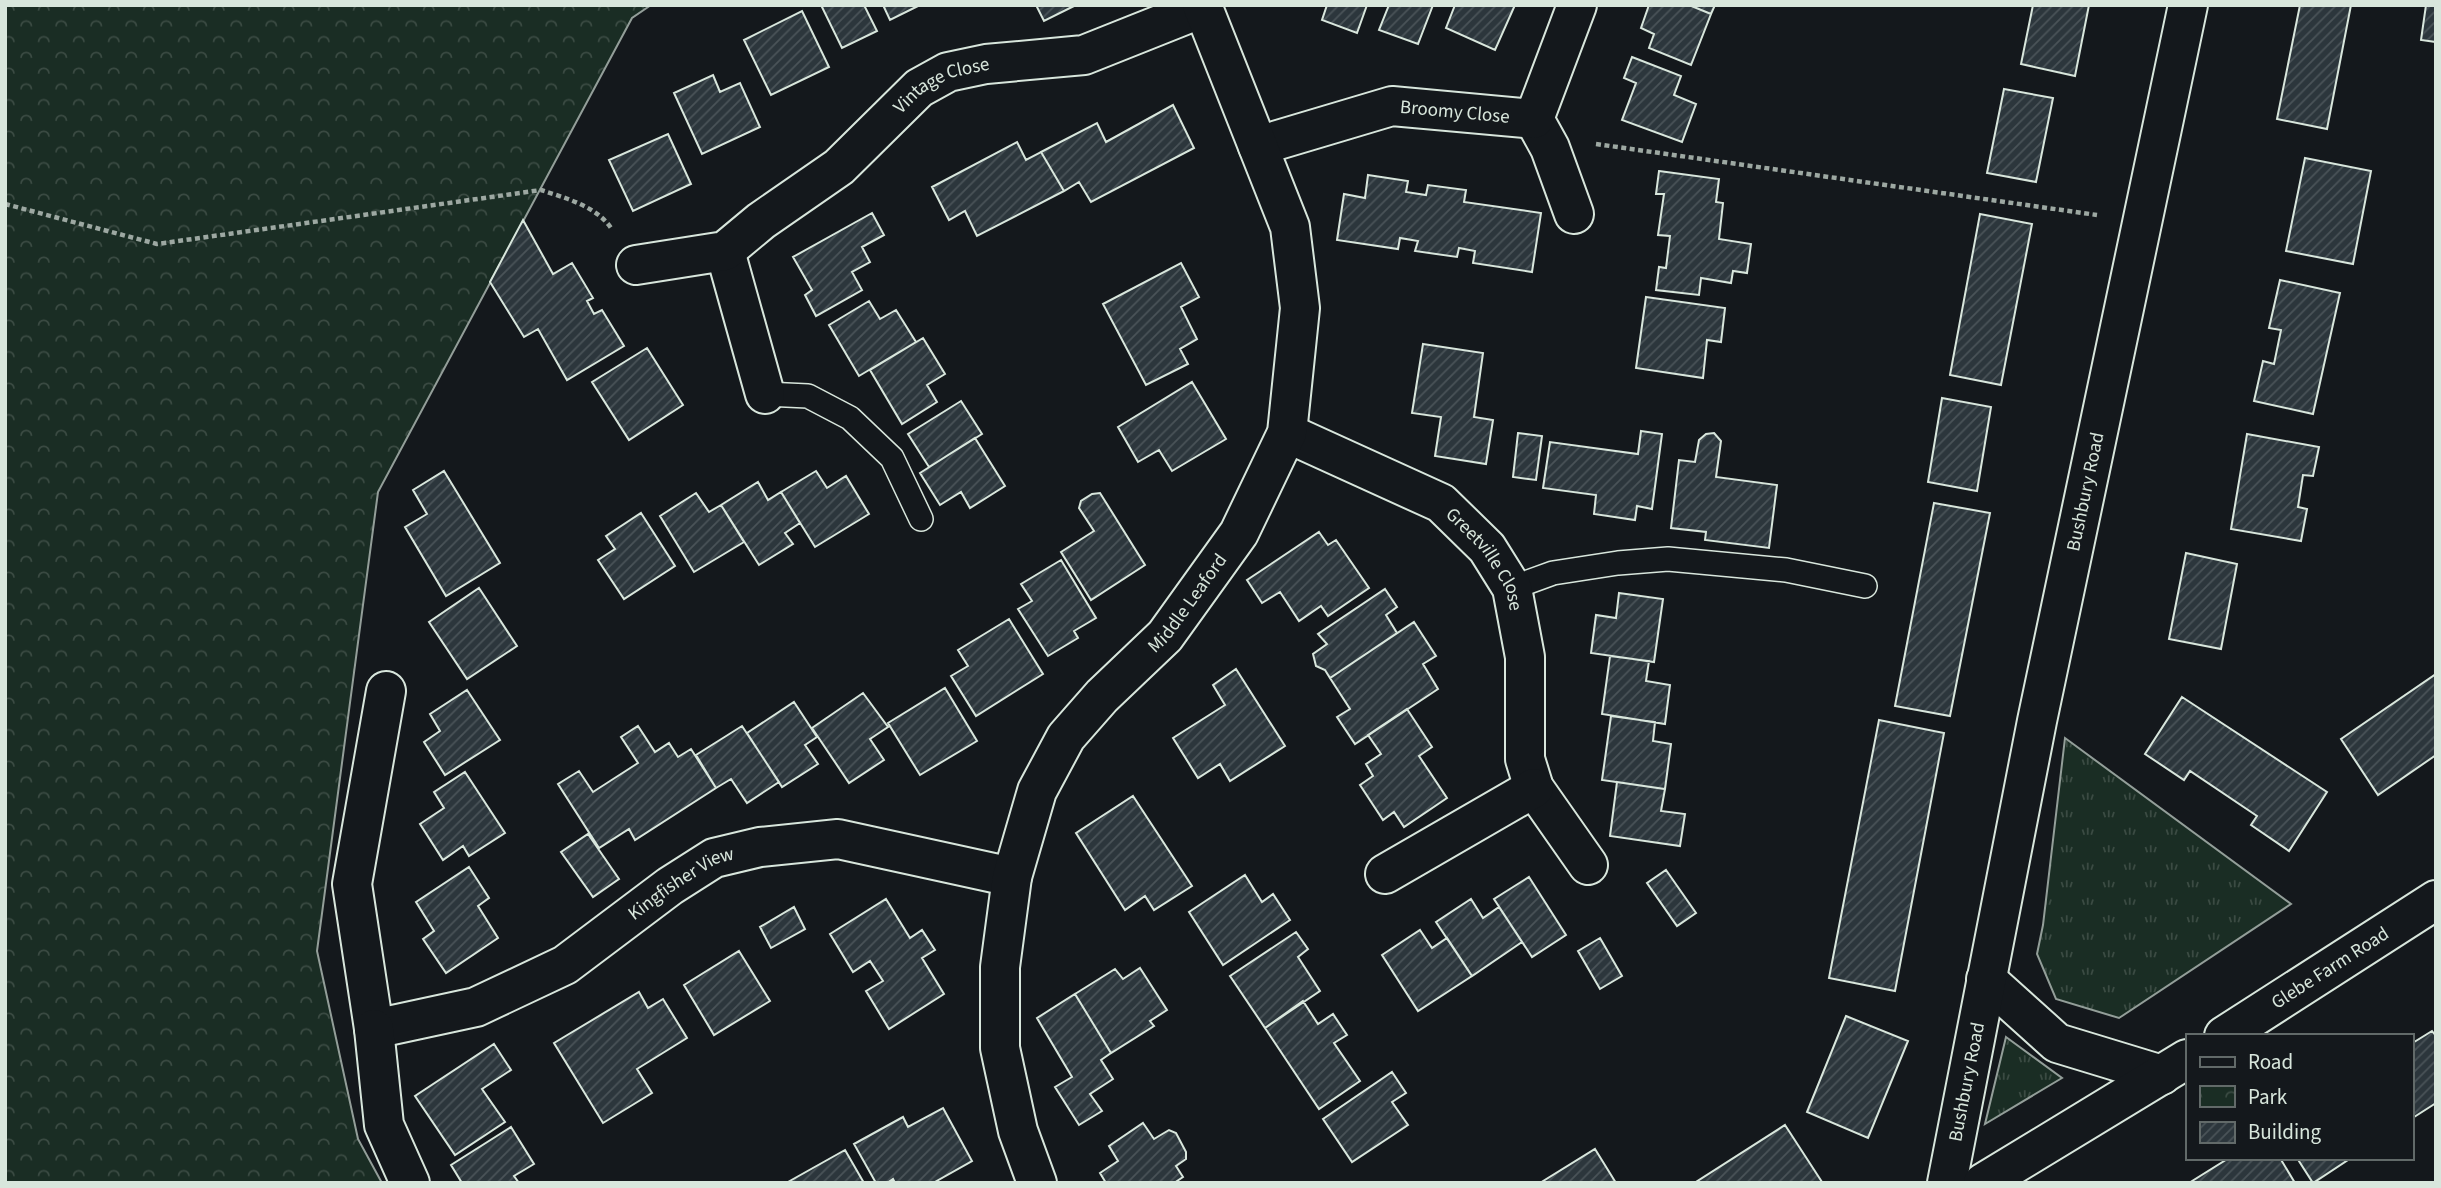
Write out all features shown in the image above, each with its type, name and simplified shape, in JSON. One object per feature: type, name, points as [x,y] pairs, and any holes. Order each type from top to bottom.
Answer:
[{"type":"street","name":"Broomy Close","points":[[1258,146],[1392,106],[1542,134],[1577,5]]},
{"type":"street","name":"Bushbury Road","points":[[1947,1183],[2037,721],[2188,5]]},
{"type":"street","name":"Middle Leaford","points":[[1037,1183],[1018,1131],[1000,1048],[1000,967],[1012,877],[1037,791],[1066,737],[1102,696],[1166,636],[1239,533],[1287,433],[1300,308],[1290,227],[1202,7]]},
{"type":"street","name":"Vintage Close","points":[[725,251],[761,221],[839,167],[919,88],[948,72],[986,64],[1084,55],[1202,7]]},
{"type":"street","points":[[1542,134],[1574,214]]},
{"type":"street","points":[[636,265],[725,251],[765,394]]},
{"type":"street","name":"Greetville Close","points":[[1287,433],[1441,503],[1487,548],[1512,588],[1525,657],[1525,759],[1534,788],[1588,864]]},
{"type":"street","points":[[386,691],[352,884],[374,1029],[384,1125],[410,1183]]},
{"type":"street","points":[[1385,874],[1534,788]]},
{"type":"street","name":"Kingfisher View","points":[[374,1029],[476,1007],[565,965],[670,886],[714,859],[760,847],[838,839],[1012,877]]},
{"type":"street","name":"Glebe Farm Road","points":[[2227,1034],[2436,900]]},
{"type":"street","points":[[1986,979],[2057,1043],[2175,1067]]},
{"type":"street","points":[[1983,1183],[2175,1067]]},
{"type":"lane","points":[[765,394],[808,396],[850,418],[892,458],[921,519]]},
{"type":"lane","points":[[1512,588],[1553,573],[1668,559],[1786,570],[1865,586]]},
{"type":"path","points":[[1542,134],[2144,222]]},
{"type":"path","points":[[5,204],[157,244],[541,190],[572,201],[605,219],[636,265]]},
{"type":"green space","points":[[5,5],[651,5],[632,18],[378,492],[317,951],[358,1139],[382,1183],[5,1183]]},
{"type":"green space","points":[[2065,738],[2291,904],[2119,1018],[2056,999],[2037,954],[2043,925]]},
{"type":"green space","points":[[2006,1037],[2062,1078],[1985,1124]]},
{"type":"building","points":[[821,5],[864,5],[877,31],[842,48]]},
{"type":"building","points":[[883,5],[920,5],[890,20]]},
{"type":"building","points":[[1036,5],[1076,5],[1044,21]]},
{"type":"building","points":[[1327,5],[1367,5],[1357,33],[1322,20]]},
{"type":"building","points":[[1389,5],[1433,5],[1418,44],[1379,30]]},
{"type":"building","points":[[1455,5],[1515,5],[1495,50],[1446,28]]},
{"type":"building","points":[[1649,5],[1689,5],[1711,14],[1691,65],[1649,48],[1654,34],[1641,28]]},
{"type":"building","points":[[1689,5],[1715,5],[1711,14]]},
{"type":"building","points":[[2033,5],[2089,5],[2075,76],[2021,64]]},
{"type":"building","points":[[2300,5],[2351,5],[2327,129],[2277,119]]},
{"type":"building","points":[[2426,5],[2436,5],[2436,42],[2421,40]]},
{"type":"building","points":[[802,11],[829,67],[771,95],[744,40]]},
{"type":"building","points":[[1632,57],[1681,76],[1674,95],[1696,104],[1682,142],[1622,120],[1636,83],[1624,78]]},
{"type":"building","points":[[713,75],[720,92],[740,83],[760,127],[702,154],[674,93]]},
{"type":"building","points":[[2004,89],[2053,98],[2036,182],[1987,173]]},
{"type":"building","points":[[1173,105],[1194,148],[1091,202],[1079,182],[1064,191],[1041,152],[1097,123],[1106,142]]},
{"type":"building","points":[[668,134],[691,184],[633,211],[609,160]]},
{"type":"building","points":[[1017,142],[1026,160],[1041,152],[1064,191],[977,236],[965,211],[949,220],[932,187]]},
{"type":"building","points":[[2305,158],[2371,171],[2353,264],[2286,251]]},
{"type":"building","points":[[1659,171],[1719,179],[1716,202],[1723,203],[1719,239],[1751,244],[1747,273],[1733,271],[1731,283],[1701,278],[1699,295],[1656,290],[1659,267],[1666,268],[1670,236],[1658,235],[1664,194],[1656,194]]},
{"type":"building","points":[[1368,175],[1408,181],[1406,192],[1426,195],[1428,185],[1466,190],[1464,202],[1541,213],[1532,272],[1473,263],[1475,251],[1459,248],[1457,257],[1415,251],[1418,241],[1400,238],[1398,249],[1337,240],[1344,194],[1365,198]]},
{"type":"building","points":[[872,213],[884,235],[862,247],[870,262],[852,272],[862,290],[816,316],[805,295],[812,290],[793,257]]},
{"type":"building","points":[[1980,214],[2032,224],[2001,385],[1950,375]]},
{"type":"building","points":[[523,220],[553,274],[572,263],[593,298],[587,301],[594,314],[602,310],[624,346],[567,380],[538,329],[524,337],[490,282]]},
{"type":"building","points":[[1181,263],[1199,297],[1181,307],[1197,339],[1180,349],[1188,364],[1146,385],[1103,304]]},
{"type":"building","points":[[2280,280],[2340,293],[2313,414],[2254,401],[2263,361],[2274,364],[2281,330],[2269,328]]},
{"type":"building","points":[[1646,297],[1725,308],[1721,342],[1707,340],[1703,378],[1636,368]]},
{"type":"building","points":[[869,301],[880,319],[896,310],[916,342],[859,376],[829,325]]},
{"type":"building","points":[[923,338],[945,374],[927,385],[937,402],[902,424],[870,370]]},
{"type":"building","points":[[1423,344],[1483,353],[1474,417],[1493,420],[1486,464],[1435,456],[1441,417],[1412,413]]},
{"type":"building","points":[[647,348],[683,405],[629,440],[592,382]]},
{"type":"building","points":[[1192,382],[1226,439],[1172,471],[1159,450],[1138,462],[1118,427]]},
{"type":"building","points":[[1942,398],[1991,407],[1977,491],[1928,482]]},
{"type":"building","points":[[961,401],[982,434],[929,467],[908,434]]},
{"type":"building","points":[[1641,431],[1662,434],[1652,509],[1637,506],[1635,520],[1594,514],[1596,495],[1543,488],[1550,442],[1638,454]]},
{"type":"building","points":[[1518,433],[1542,436],[1536,480],[1513,477]]},
{"type":"building","points":[[1714,433],[1721,441],[1716,477],[1777,485],[1769,548],[1705,540],[1706,532],[1671,528],[1679,460],[1695,462],[1699,440],[1706,434]]},
{"type":"building","points":[[2247,434],[2319,447],[2313,476],[2303,475],[2298,507],[2307,509],[2301,541],[2231,529]]},
{"type":"building","points":[[975,438],[1005,486],[970,508],[961,492],[940,505],[920,473]]},
{"type":"building","points":[[444,471],[500,563],[446,596],[405,527],[427,514],[413,490]]},
{"type":"building","points":[[816,471],[827,488],[846,476],[869,514],[815,547],[781,492]]},
{"type":"building","points":[[758,482],[768,500],[781,492],[800,523],[785,533],[793,544],[759,565],[721,505]]},
{"type":"building","points":[[696,493],[709,512],[721,505],[744,542],[694,572],[660,516]]},
{"type":"building","points":[[1100,493],[1145,565],[1091,600],[1061,552],[1094,531],[1079,508],[1081,501],[1092,494]]},
{"type":"building","points":[[1934,503],[1990,513],[1950,716],[1895,706]]},
{"type":"building","points":[[641,513],[675,566],[624,599],[598,560],[615,549],[606,536]]},
{"type":"building","points":[[1319,532],[1328,545],[1336,540],[1369,588],[1328,616],[1321,606],[1299,621],[1280,592],[1262,603],[1247,580]]},
{"type":"building","points":[[2186,553],[2237,564],[2221,649],[2169,639]]},
{"type":"building","points":[[1061,560],[1096,618],[1074,631],[1078,638],[1048,656],[1018,609],[1032,601],[1021,584]]},
{"type":"building","points":[[479,588],[517,646],[467,679],[429,622]]},
{"type":"building","points":[[1385,589],[1397,607],[1386,615],[1397,633],[1330,678],[1325,670],[1316,666],[1313,654],[1327,644],[1318,634]]},
{"type":"building","points":[[1619,593],[1663,599],[1654,662],[1591,653],[1596,615],[1616,618]]},
{"type":"building","points":[[1009,619],[1043,674],[976,716],[951,676],[968,666],[958,650]]},
{"type":"building","points":[[1414,622],[1436,656],[1423,664],[1438,689],[1355,744],[1337,717],[1350,709],[1330,678]]},
{"type":"building","points":[[1610,656],[1649,661],[1646,681],[1670,685],[1665,724],[1602,714]]},
{"type":"building","points":[[1236,669],[1285,746],[1230,781],[1220,764],[1198,778],[1173,738],[1225,705],[1213,685]]},
{"type":"building","points":[[2436,674],[2436,755],[2378,795],[2341,739]]},
{"type":"building","points":[[945,688],[977,741],[920,775],[888,723]]},
{"type":"building","points":[[467,690],[500,740],[445,775],[424,742],[440,731],[430,714]]},
{"type":"building","points":[[863,693],[888,727],[870,739],[884,760],[849,783],[812,728]]},
{"type":"building","points":[[2182,697],[2327,792],[2289,851],[2251,825],[2257,816],[2190,771],[2184,780],[2145,754]]},
{"type":"building","points":[[794,702],[817,737],[805,745],[818,764],[782,787],[747,733]]},
{"type":"building","points":[[1407,709],[1432,747],[1419,756],[1447,798],[1404,827],[1394,812],[1383,820],[1360,785],[1373,776],[1366,764],[1381,754],[1368,735]]},
{"type":"building","points":[[1611,716],[1655,722],[1653,741],[1671,744],[1665,789],[1602,780]]},
{"type":"building","points":[[1879,720],[1944,733],[1895,991],[1829,978]]},
{"type":"building","points":[[638,726],[655,752],[669,743],[678,757],[691,749],[716,788],[635,840],[629,829],[599,848],[558,784],[579,771],[593,792],[638,763],[621,737]]},
{"type":"building","points":[[742,726],[779,782],[747,803],[731,779],[716,788],[696,755]]},
{"type":"building","points":[[465,772],[505,833],[469,856],[463,846],[443,860],[420,824],[444,808],[434,792]]},
{"type":"building","points":[[1617,782],[1665,789],[1661,811],[1685,814],[1680,846],[1610,836]]},
{"type":"building","points":[[1133,796],[1192,886],[1154,910],[1145,896],[1125,910],[1076,833]]},
{"type":"building","points":[[588,834],[619,879],[593,897],[561,852]]},
{"type":"building","points":[[469,867],[489,898],[478,906],[498,938],[446,973],[423,939],[434,931],[416,902]]},
{"type":"building","points":[[1666,870],[1696,913],[1677,926],[1647,883]]},
{"type":"building","points":[[1245,875],[1262,902],[1273,894],[1290,920],[1223,965],[1189,912]]},
{"type":"building","points":[[1529,877],[1566,935],[1532,957],[1494,899]]},
{"type":"building","points":[[886,899],[910,938],[922,930],[935,950],[922,958],[944,994],[889,1029],[866,991],[883,981],[870,961],[853,972],[830,934]]},
{"type":"building","points":[[1471,899],[1483,918],[1499,907],[1522,942],[1472,976],[1436,922]]},
{"type":"building","points":[[794,907],[805,929],[771,948],[760,927]]},
{"type":"building","points":[[1420,930],[1432,948],[1447,938],[1472,976],[1418,1011],[1382,955]]},
{"type":"building","points":[[1296,932],[1308,949],[1298,957],[1320,991],[1265,1028],[1230,976]]},
{"type":"building","points":[[1600,938],[1622,976],[1600,989],[1578,951]]},
{"type":"building","points":[[739,951],[770,1001],[714,1035],[684,985]]},
{"type":"building","points":[[1140,968],[1167,1010],[1150,1021],[1154,1026],[1111,1053],[1075,994],[1115,969],[1123,979]]},
{"type":"building","points":[[639,992],[648,1008],[663,999],[687,1038],[637,1069],[652,1093],[603,1123],[554,1043]]},
{"type":"building","points":[[1075,994],[1111,1053],[1101,1060],[1113,1079],[1090,1094],[1102,1111],[1079,1125],[1055,1087],[1072,1077],[1037,1018]]},
{"type":"building","points":[[1303,1001],[1318,1024],[1333,1014],[1347,1035],[1334,1043],[1360,1081],[1319,1109],[1265,1028]]},
{"type":"building","points":[[1846,1016],[1908,1041],[1868,1138],[1807,1112]]},
{"type":"building","points":[[2432,1031],[2436,1036],[2436,1103],[2413,1118],[2413,1043]]},
{"type":"building","points":[[494,1044],[511,1070],[482,1089],[505,1122],[455,1155],[415,1096]]},
{"type":"building","points":[[1392,1072],[1406,1093],[1392,1102],[1408,1125],[1352,1162],[1323,1119]]},
{"type":"building","points":[[943,1108],[972,1161],[933,1183],[895,1183],[893,1179],[887,1183],[876,1183],[854,1144],[903,1117],[908,1127]]},
{"type":"building","points":[[1143,1123],[1154,1139],[1169,1130],[1176,1133],[1186,1152],[1186,1159],[1176,1166],[1183,1177],[1174,1183],[1106,1183],[1100,1173],[1118,1161],[1109,1146]]},
{"type":"building","points":[[1785,1125],[1822,1182],[1696,1182]]},
{"type":"building","points":[[511,1127],[534,1164],[514,1176],[519,1183],[462,1183],[451,1165]]},
{"type":"building","points":[[1595,1149],[1616,1183],[1540,1183]]},
{"type":"building","points":[[845,1150],[864,1183],[788,1182]]},
{"type":"building","points":[[2226,1160],[2281,1160],[2295,1183],[2189,1183]]},
{"type":"building","points":[[2298,1160],[2348,1160],[2313,1183]]}]
